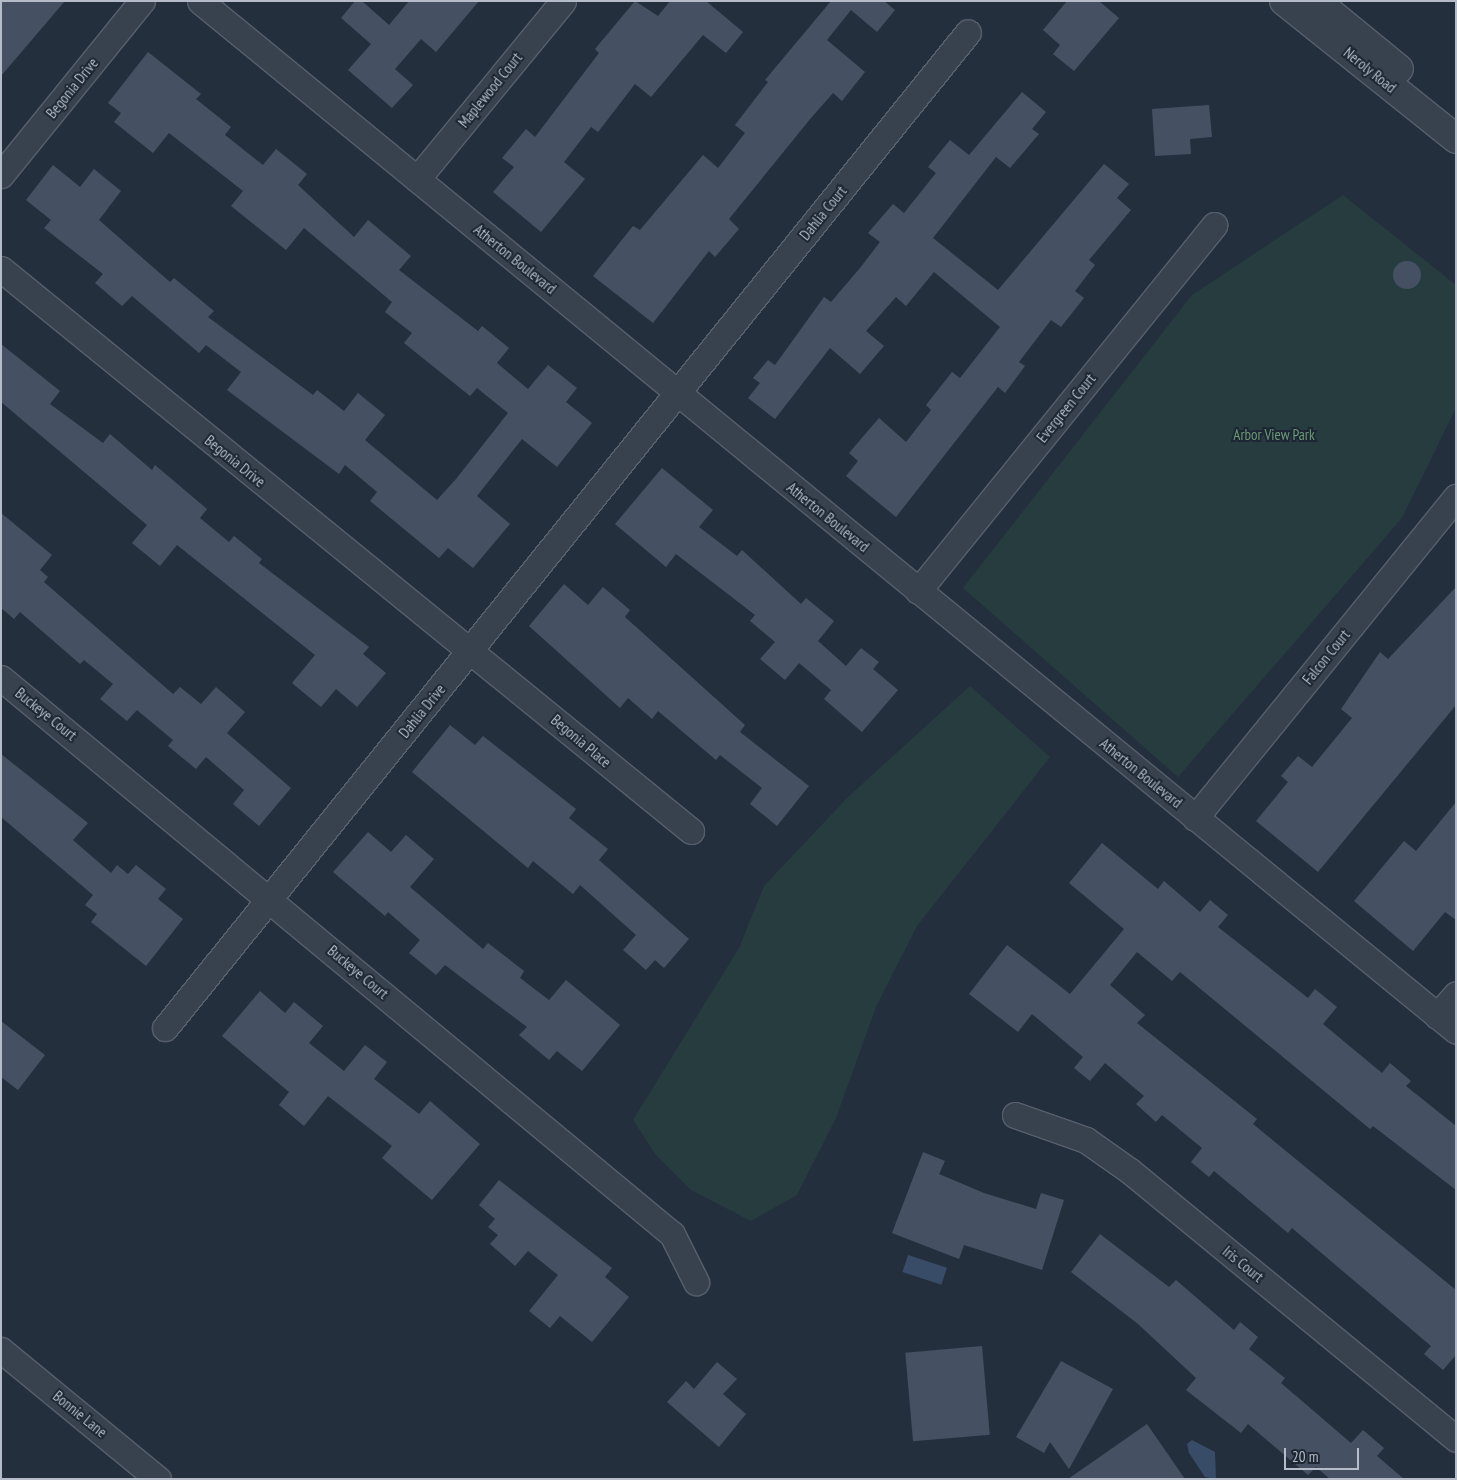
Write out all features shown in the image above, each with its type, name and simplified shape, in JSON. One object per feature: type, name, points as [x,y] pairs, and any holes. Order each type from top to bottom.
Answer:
[{"type":"street","name":"Begonia Drive","points":[[1,175],[142,1]]},
{"type":"street","name":"Atherton Boulevard","points":[[200,1],[1446,1024]]},
{"type":"street","name":"Maplewood Court","points":[[417,179],[563,1]]},
{"type":"street","name":"Neroly Road","points":[[1284,1],[1456,139]]},
{"type":"street","name":"Neroly Road","points":[[1316,1],[1456,116]]},
{"type":"street","name":"Dahlia Court","points":[[678,394],[968,32]]},
{"type":"street","name":"Evergreen Court","points":[[918,590],[1214,225]]},
{"type":"street","name":"Begonia Drive","points":[[1,269],[471,650]]},
{"type":"street","name":"Dahlia Drive","points":[[165,1028],[678,394]]},
{"type":"street","name":"Falcon Court","points":[[1196,818],[1456,497]]},
{"type":"street","name":"Begonia Place","points":[[471,650],[690,831]]},
{"type":"street","name":"Buckeye Court","points":[[1,678],[270,898],[672,1234],[696,1282]]},
{"type":"street","points":[[1446,1024],[1456,994]]},
{"type":"street","name":"Iris Court","points":[[1015,1116],[1086,1140],[1130,1171],[1456,1439]]},
{"type":"street","name":"Bonnie Lane","points":[[1,1350],[158,1479]]},
{"type":"green space","name":"Arbor View Park","points":[[1343,195],[1456,285],[1456,408],[1402,518],[1178,777],[963,588],[1192,295]]},
{"type":"green space","points":[[970,686],[1050,757],[917,926],[876,1007],[836,1118],[797,1195],[751,1221],[691,1190],[656,1155],[633,1120],[739,948],[764,886],[848,797]]},
{"type":"water","points":[[908,1255],[947,1268],[941,1285],[902,1272]]},
{"type":"water","points":[[1192,1440],[1215,1452],[1216,1479],[1205,1477],[1189,1453],[1187,1444]]},
{"type":"building","points":[[1,1],[65,1],[1,76]]},
{"type":"building","points":[[355,1],[362,1],[389,25],[409,1],[479,1],[436,52],[421,39],[395,69],[413,85],[392,108],[348,70],[371,44],[341,18]]},
{"type":"building","points":[[635,1],[658,16],[670,1],[706,1],[743,32],[726,53],[703,35],[651,97],[635,84],[598,132],[591,127],[564,162],[585,179],[541,232],[493,192],[514,167],[502,158],[526,129],[535,137],[599,53],[595,49]]},
{"type":"building","points":[[831,1],[884,1],[895,10],[877,32],[851,10],[827,40],[865,72],[842,101],[833,93],[811,118],[729,219],[739,229],[715,257],[709,251],[653,323],[593,276],[633,226],[640,230],[703,155],[718,168],[745,133],[735,125],[768,82],[765,80]]},
{"type":"building","points":[[1067,1],[1099,1],[1119,18],[1074,71],[1053,54],[1060,45],[1043,30]]},
{"type":"building","points":[[148,52],[201,94],[196,99],[231,127],[225,135],[263,165],[276,149],[307,174],[298,185],[354,237],[368,220],[411,256],[399,270],[478,331],[482,326],[509,348],[497,363],[528,389],[548,365],[577,388],[566,402],[592,423],[557,467],[522,439],[477,496],[510,524],[473,568],[448,548],[439,558],[370,501],[377,492],[345,465],[339,474],[227,390],[241,372],[206,345],[199,353],[132,296],[122,306],[95,283],[103,274],[44,228],[51,220],[26,200],[53,165],[80,187],[94,169],[121,191],[99,220],[170,282],[174,278],[214,311],[208,317],[313,395],[317,390],[344,411],[358,393],[385,415],[365,440],[437,500],[456,479],[508,413],[477,388],[470,396],[404,343],[412,333],[385,312],[392,302],[304,228],[286,250],[231,206],[243,191],[169,133],[153,153],[114,122],[121,113],[108,103]]},
{"type":"building","points":[[1022,92],[1046,112],[1032,129],[1039,134],[1010,168],[996,157],[933,238],[998,290],[1104,164],[1129,184],[1117,198],[1131,210],[1089,260],[1095,265],[1075,291],[1084,298],[1061,327],[1051,320],[1019,362],[1025,366],[1005,393],[998,387],[896,517],[846,476],[858,461],[849,453],[879,418],[906,442],[931,410],[926,405],[952,372],[960,378],[1000,327],[934,272],[906,306],[896,297],[866,331],[884,346],[860,374],[830,348],[775,419],[748,398],[760,383],[753,378],[768,360],[775,365],[824,297],[831,302],[860,268],[880,242],[868,233],[893,204],[904,213],[936,173],[928,167],[950,140],[969,155]]},
{"type":"building","points":[[1209,105],[1212,137],[1190,139],[1191,154],[1155,156],[1152,109]]},
{"type":"building","points":[[1407,261],[1417,265],[1421,275],[1417,285],[1407,289],[1397,285],[1393,275],[1397,265]]},
{"type":"building","points":[[1,344],[60,391],[50,404],[103,443],[110,434],[152,470],[155,465],[207,509],[200,518],[229,542],[234,536],[262,559],[259,563],[369,647],[363,654],[386,673],[357,707],[336,689],[321,707],[292,683],[315,655],[177,545],[160,566],[132,543],[147,525],[1,402]]},
{"type":"building","points":[[662,468],[713,510],[699,527],[737,556],[742,550],[801,604],[806,598],[834,621],[818,641],[846,666],[861,648],[879,662],[873,669],[898,690],[862,732],[824,699],[831,690],[799,663],[785,680],[760,659],[775,642],[750,621],[755,615],[676,554],[666,567],[615,524]]},
{"type":"building","points":[[1,513],[52,555],[40,570],[48,577],[44,582],[173,694],[180,687],[201,704],[216,687],[245,712],[227,733],[291,788],[259,826],[233,804],[244,790],[206,757],[196,769],[168,746],[173,740],[137,710],[127,721],[100,699],[113,684],[84,660],[80,664],[20,612],[14,619],[1,608]]},
{"type":"building","points":[[564,584],[588,605],[603,587],[630,610],[625,617],[745,725],[740,732],[809,786],[777,826],[750,804],[762,788],[720,755],[716,760],[658,711],[652,719],[628,698],[620,708],[529,626]]},
{"type":"building","points":[[1456,587],[1456,705],[1318,872],[1256,821],[1288,782],[1281,776],[1298,756],[1312,767],[1352,718],[1341,709],[1380,652],[1388,659]]},
{"type":"building","points":[[450,725],[475,745],[483,736],[576,809],[569,818],[608,849],[599,860],[689,939],[664,968],[655,960],[646,970],[623,950],[636,935],[580,885],[573,894],[533,861],[528,868],[412,772]]},
{"type":"building","points":[[1,754],[88,823],[73,840],[111,873],[117,865],[128,874],[136,865],[166,889],[158,899],[183,919],[146,966],[91,922],[97,914],[85,905],[93,895],[1,817]]},
{"type":"building","points":[[1456,802],[1456,920],[1445,912],[1413,951],[1354,901],[1404,841],[1416,851]]},
{"type":"building","points":[[368,832],[391,852],[406,835],[434,859],[410,887],[483,949],[488,943],[524,971],[520,978],[549,1000],[566,980],[620,1025],[582,1071],[557,1051],[549,1060],[519,1035],[527,1027],[445,965],[436,975],[409,953],[420,940],[388,912],[385,916],[333,872]]},
{"type":"building","points":[[1102,843],[1158,889],[1164,881],[1200,912],[1210,900],[1228,915],[1218,927],[1308,998],[1315,989],[1337,1007],[1323,1024],[1382,1073],[1390,1063],[1411,1081],[1406,1086],[1456,1126],[1456,1190],[1373,1126],[1370,1129],[1180,972],[1172,981],[1137,952],[1110,985],[1145,1015],[1137,1023],[1257,1119],[1253,1124],[1456,1290],[1456,1355],[1443,1370],[1424,1354],[1431,1346],[1292,1228],[1288,1233],[1214,1171],[1209,1177],[1191,1162],[1202,1148],[1162,1115],[1156,1122],[1136,1104],[1144,1096],[1105,1063],[1090,1081],[1074,1068],[1083,1057],[1032,1014],[1018,1032],[969,994],[1007,945],[1070,994],[1124,929],[1069,883]]},
{"type":"building","points":[[260,991],[285,1013],[294,1002],[323,1026],[309,1043],[344,1071],[365,1045],[387,1062],[374,1079],[419,1114],[430,1101],[480,1144],[432,1200],[382,1158],[392,1146],[328,1096],[304,1126],[279,1105],[289,1092],[222,1036]]},
{"type":"building","points":[[1,1021],[45,1055],[18,1090],[1,1077]]},
{"type":"building","points":[[923,1152],[945,1161],[939,1174],[984,1193],[1036,1209],[1041,1193],[1064,1200],[1042,1270],[964,1245],[959,1259],[892,1233]]},
{"type":"building","points":[[499,1180],[612,1268],[605,1277],[629,1297],[592,1342],[560,1316],[550,1328],[529,1311],[558,1275],[528,1251],[515,1266],[490,1244],[498,1235],[488,1227],[495,1219],[479,1205]]},
{"type":"building","points":[[1100,1234],[1169,1287],[1176,1280],[1234,1330],[1240,1322],[1258,1337],[1249,1349],[1285,1378],[1281,1383],[1351,1443],[1363,1430],[1384,1448],[1377,1456],[1404,1479],[1330,1479],[1316,1467],[1308,1475],[1248,1424],[1241,1433],[1186,1390],[1196,1378],[1138,1324],[1071,1272]]},
{"type":"building","points":[[982,1346],[990,1435],[913,1441],[905,1353]]},
{"type":"building","points":[[1061,1361],[1113,1389],[1069,1469],[1050,1442],[1044,1453],[1016,1437]]},
{"type":"building","points":[[717,1362],[737,1379],[723,1394],[746,1414],[719,1447],[667,1402],[686,1381],[694,1389]]},
{"type":"building","points":[[1147,1424],[1185,1479],[1068,1479]]}]
